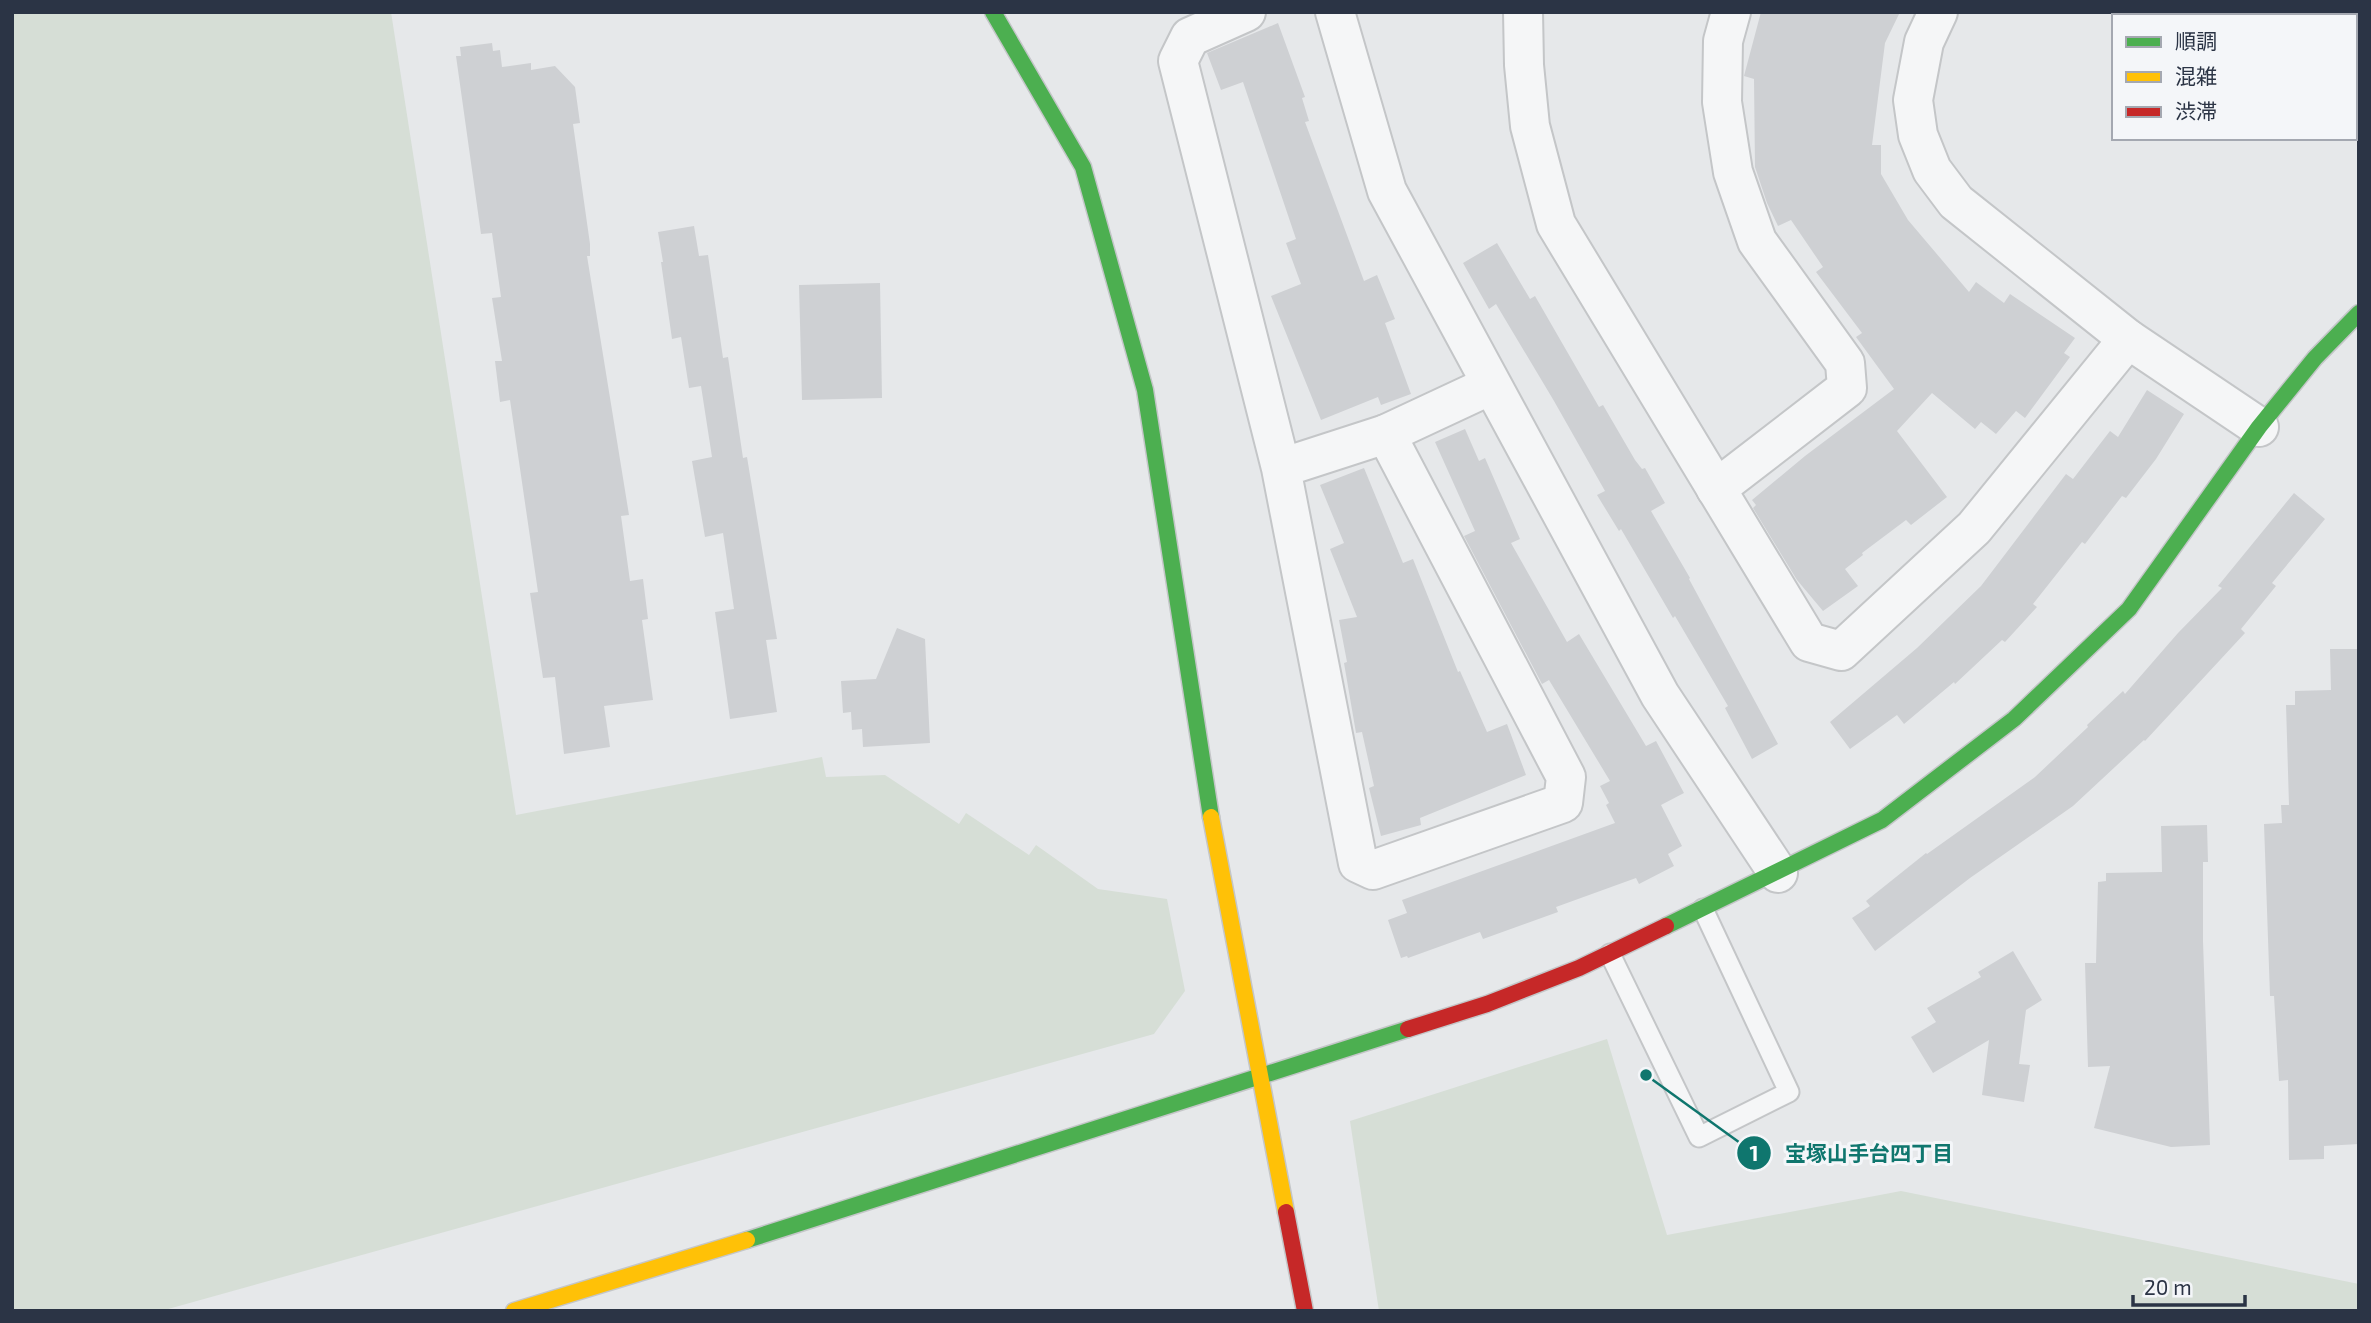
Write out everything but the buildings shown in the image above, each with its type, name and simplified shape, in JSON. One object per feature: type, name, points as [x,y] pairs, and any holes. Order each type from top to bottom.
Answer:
[{"type":"street","points":[[993,12],[1083,167],[1145,390],[1205,784],[1305,1311]]},
{"type":"street","points":[[1246,12],[1190,37],[1178,61],[1281,468],[1358,863],[1373,870],[1563,803],[1566,777],[1386,434]]},
{"type":"street","points":[[1335,12],[1387,191],[1660,695],[1778,873]]},
{"type":"street","points":[[1523,12],[1524,65],[1530,126],[1556,224],[1809,642],[1841,651],[1974,528],[2128,339]]},
{"type":"street","points":[[1716,489],[1847,388],[1845,363],[1757,241],[1733,172],[1722,102],[1723,41],[1731,12]]},
{"type":"street","points":[[1938,12],[1924,42],[1913,100],[1918,135],[1932,170],[1956,202],[2128,339],[2259,427]]},
{"type":"street","points":[[514,1311],[637,1275],[1487,1004],[1580,968],[1882,820],[2014,719],[2129,609],[2259,427],[2315,358],[2359,313]]},
{"type":"street","points":[[1281,468],[1386,434],[1491,386]]},
{"type":"lane","points":[[1610,954],[1699,1137],[1789,1091],[1703,909]]},
{"type":"shaded area","points":[[12,12],[391,12],[516,815],[822,757],[826,777],[885,775],[959,824],[966,813],[1029,855],[1036,845],[1098,889],[1167,899],[1185,991],[1154,1034],[161,1311],[12,1311]]},
{"type":"shaded area","points":[[1607,1039],[1667,1235],[1901,1191],[2359,1284],[2359,1311],[1379,1311],[1350,1121]]},
{"type":"traffic: fast","points":[[993,12],[1083,167],[1145,390],[1211,817]]},
{"type":"traffic: fast","points":[[1666,926],[1882,820],[2014,719],[2129,609],[2259,427],[2315,358],[2359,313]]},
{"type":"traffic: fast","points":[[747,1240],[1408,1029]]},
{"type":"traffic: slow","points":[[1211,817],[1286,1212]]},
{"type":"traffic: slow","points":[[514,1311],[747,1240]]},
{"type":"traffic: jam","points":[[1408,1029],[1487,1004],[1579,968],[1666,926]]},
{"type":"traffic: jam","points":[[1286,1212],[1305,1311]]},
{"type":"place","name":"宝塚山手台四丁目","points":[[1646,1075]]}]
